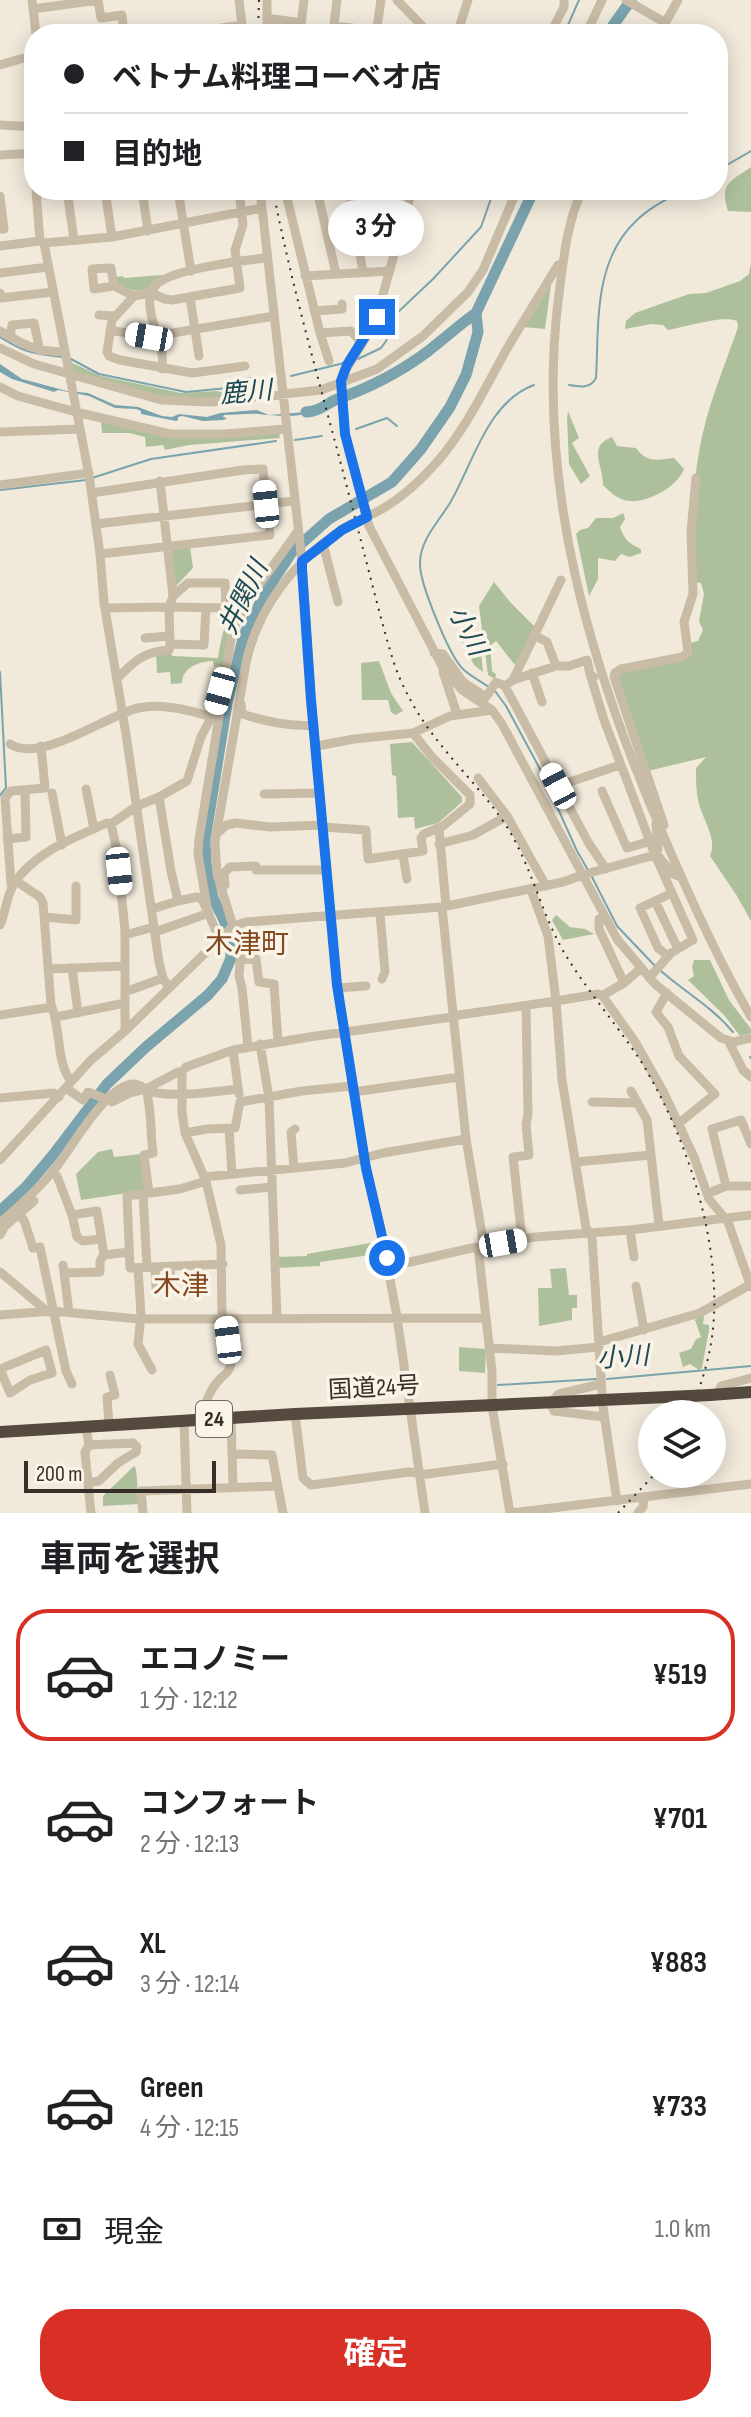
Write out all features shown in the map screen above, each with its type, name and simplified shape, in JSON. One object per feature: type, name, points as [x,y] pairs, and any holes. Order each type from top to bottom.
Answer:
[{"type":"highway","name":"国道24号","points":[[0,1432],[231,1417],[751,1392]]},
{"type":"street","points":[[33,5],[100,0],[101,18],[122,15],[123,24]]},
{"type":"street","points":[[239,0],[241,24]]},
{"type":"street","points":[[267,0],[267,24]]},
{"type":"street","points":[[267,18],[301,23],[304,0]]},
{"type":"street","points":[[334,24],[337,0]]},
{"type":"street","points":[[378,24],[381,0]]},
{"type":"street","points":[[397,0],[420,24]]},
{"type":"street","points":[[460,24],[468,0]]},
{"type":"street","points":[[555,24],[564,7],[564,0]]},
{"type":"street","points":[[591,24],[602,0]]},
{"type":"street","points":[[626,0],[663,21]]},
{"type":"street","points":[[662,24],[678,0]]},
{"type":"street","points":[[0,65],[24,58]]},
{"type":"street","points":[[0,125],[24,126]]},
{"type":"street","points":[[0,155],[24,154]]},
{"type":"street","points":[[0,196],[4,229],[0,229]]},
{"type":"street","points":[[37,200],[42,242],[92,493],[105,608],[155,930],[163,978],[169,988]]},
{"type":"street","points":[[68,200],[74,240]]},
{"type":"street","points":[[106,200],[112,237]]},
{"type":"street","points":[[143,200],[148,231]]},
{"type":"street","points":[[180,200],[191,271]]},
{"type":"street","points":[[240,200],[243,225],[235,250],[240,288],[165,299],[151,293],[134,296],[115,316],[107,352],[120,360],[192,373],[245,366]]},
{"type":"street","points":[[261,200],[302,559],[337,988],[365,1159],[397,1317],[425,1513]]},
{"type":"street","points":[[287,200],[329,361]]},
{"type":"street","points":[[319,200],[336,274]]},
{"type":"street","points":[[351,200],[363,272]]},
{"type":"street","points":[[409,200],[375,323],[350,361],[341,383],[345,434],[369,526],[443,668],[467,694],[492,710],[514,745],[617,939],[640,969],[652,975],[667,993],[721,1038],[729,1042],[751,1038]]},
{"type":"street","points":[[0,348],[70,377],[161,400],[211,402],[321,390],[382,366],[423,336],[458,303],[483,270],[513,200]]},
{"type":"street","points":[[579,200],[562,265],[552,376],[554,444],[565,526],[577,584],[608,694],[633,765],[681,877],[751,1017]]},
{"type":"street","points":[[0,246],[112,237],[262,208]]},
{"type":"street","points":[[376,220],[402,225]]},
{"type":"street","points":[[162,369],[163,349],[152,316],[151,293],[158,283],[191,271],[267,258]]},
{"type":"street","points":[[248,1047],[238,972],[241,949],[217,874],[216,834],[249,646],[261,619],[302,559],[349,525],[415,485],[451,444],[558,265],[562,265]]},
{"type":"street","points":[[0,273],[48,267]]},
{"type":"street","points":[[305,276],[390,271]]},
{"type":"street","points":[[114,286],[134,296]]},
{"type":"street","points":[[0,293],[1,298],[53,292]]},
{"type":"street","points":[[190,297],[199,356]]},
{"type":"street","points":[[314,311],[342,309],[342,304]]},
{"type":"street","points":[[99,315],[115,316]]},
{"type":"street","points":[[110,330],[149,337],[274,316]]},
{"type":"street","points":[[10,337],[12,325],[34,323],[40,351]]},
{"type":"street","points":[[0,331],[27,347],[65,352]]},
{"type":"street","points":[[320,333],[351,331],[361,342]]},
{"type":"street","points":[[0,387],[18,396],[170,434],[224,434],[286,427]]},
{"type":"street","points":[[0,432],[80,429]]},
{"type":"street","points":[[92,493],[160,481],[263,469],[270,535],[100,554]]},
{"type":"street","points":[[0,485],[89,476]]},
{"type":"street","points":[[669,848],[655,795],[614,677],[619,670],[682,657],[688,652],[684,622],[693,594],[691,532],[696,478]]},
{"type":"street","points":[[117,679],[136,659],[156,651],[169,650],[169,607],[173,596],[160,481]]},
{"type":"street","points":[[96,524],[294,501]]},
{"type":"street","points":[[208,910],[198,854],[199,839],[233,629],[249,599],[298,535]]},
{"type":"street","points":[[323,544],[338,602]]},
{"type":"street","points":[[504,684],[536,636],[561,580]]},
{"type":"street","points":[[105,608],[226,608],[225,583],[188,583],[173,596]]},
{"type":"street","points":[[145,638],[204,645],[206,608]]},
{"type":"street","points":[[536,636],[547,642],[556,666]]},
{"type":"street","points":[[434,653],[443,654],[454,672],[468,686],[486,697],[504,684],[532,673],[587,660],[620,765],[693,940],[666,958],[652,975]]},
{"type":"street","points":[[443,668],[457,714]]},
{"type":"street","points":[[532,673],[542,702]]},
{"type":"street","points":[[590,674],[608,694]]},
{"type":"street","points":[[225,682],[241,685]]},
{"type":"street","points":[[0,890],[13,883],[34,862],[62,845],[111,824],[137,806],[184,783],[190,776],[201,737],[225,682]]},
{"type":"street","points":[[504,684],[603,870]]},
{"type":"street","points":[[241,685],[242,714],[285,725],[314,725]]},
{"type":"street","points":[[10,744],[21,749],[62,741],[138,708],[191,710],[212,717]]},
{"type":"street","points":[[317,746],[413,733],[457,714],[492,710]]},
{"type":"street","points":[[216,834],[229,824],[323,826],[366,830],[368,859],[423,851],[421,838],[424,834],[439,829],[470,804],[470,795],[413,733]]},
{"type":"street","points":[[41,746],[62,845]]},
{"type":"street","points":[[558,786],[620,765]]},
{"type":"street","points":[[478,778],[507,816],[546,886]]},
{"type":"street","points":[[0,925],[13,883],[5,838],[5,798],[11,791],[52,789]]},
{"type":"street","points":[[86,789],[94,829]]},
{"type":"street","points":[[5,838],[26,837],[25,790]]},
{"type":"street","points":[[602,791],[627,848],[651,841]]},
{"type":"street","points":[[264,794],[320,793]]},
{"type":"street","points":[[159,797],[178,901]]},
{"type":"street","points":[[439,844],[473,835],[507,816]]},
{"type":"street","points":[[0,1160],[68,1084],[233,924],[444,906],[531,890],[655,855],[658,849],[655,832],[657,820]]},
{"type":"street","points":[[111,824],[117,851],[125,935],[125,1031]]},
{"type":"street","points":[[439,829],[452,1017],[481,1247],[492,1406],[510,1513],[751,1484]]},
{"type":"street","points":[[403,855],[407,879]]},
{"type":"street","points":[[655,855],[673,874],[681,877]]},
{"type":"street","points":[[233,924],[224,878],[228,868],[256,866],[256,870],[327,870]]},
{"type":"street","points":[[13,883],[40,897],[43,903],[52,1007],[68,1084],[83,1100],[88,1092],[104,1098]]},
{"type":"street","points":[[45,917],[76,920],[76,886]]},
{"type":"street","points":[[531,890],[548,936],[562,1080],[586,1228],[592,1237],[601,1384],[559,1394],[550,1403],[554,1411],[604,1412],[617,1501]]},
{"type":"street","points":[[666,958],[658,948],[640,908],[672,893]]},
{"type":"street","points":[[152,909],[197,897],[202,899],[216,931],[222,937]]},
{"type":"street","points":[[655,901],[678,949]]},
{"type":"street","points":[[125,935],[155,930],[208,910]]},
{"type":"street","points":[[380,913],[385,972],[382,979]]},
{"type":"street","points":[[604,917],[599,919],[599,929],[624,983]]},
{"type":"street","points":[[240,960],[256,959],[259,982],[274,984],[278,1042]]},
{"type":"street","points":[[48,969],[125,966]]},
{"type":"street","points":[[72,968],[78,1013]]},
{"type":"street","points":[[604,996],[640,969]]},
{"type":"street","points":[[56,1017],[125,998],[163,978]]},
{"type":"street","points":[[242,988],[258,987],[261,982]]},
{"type":"street","points":[[337,988],[366,986]]},
{"type":"street","points":[[667,993],[656,1012],[668,1027],[679,1056],[715,1094],[678,1124]]},
{"type":"street","points":[[228,1318],[222,1315],[221,1245],[205,1179],[185,1133],[181,1094],[182,1072],[186,1067],[206,1058],[260,1044],[598,994],[604,996],[648,1064],[694,1157],[707,1194],[728,1222],[751,1285],[700,1313],[599,1345],[556,1351],[489,1348]]},
{"type":"street","points":[[522,1239],[513,1157],[529,1155],[526,1006]]},
{"type":"street","points":[[0,1015],[52,1007]]},
{"type":"street","points":[[729,1042],[743,1070],[751,1077]]},
{"type":"street","points":[[260,1044],[269,1098],[277,1318]]},
{"type":"street","points":[[185,1133],[236,1126],[240,1102],[233,1050]]},
{"type":"street","points":[[1,1228],[19,1215],[57,1176],[104,1108],[130,1093],[182,1072]]},
{"type":"street","points":[[240,1102],[302,1091],[353,1089],[459,1077]]},
{"type":"street","points":[[1,1228],[40,1186],[104,1098],[132,1084],[150,1093],[181,1094],[238,1089]]},
{"type":"street","points":[[146,1089],[153,1153],[144,1155],[147,1267],[138,1344],[152,1370]]},
{"type":"street","points":[[631,1091],[647,1120],[659,1225]]},
{"type":"street","points":[[0,1098],[54,1093],[59,1097]]},
{"type":"street","points":[[592,1102],[638,1103]]},
{"type":"street","points":[[726,1186],[712,1129],[741,1120],[751,1144]]},
{"type":"street","points":[[229,1129],[232,1174]]},
{"type":"street","points":[[294,1168],[291,1132],[295,1129]]},
{"type":"street","points":[[223,1264],[130,1268],[127,1196],[180,1189],[205,1179],[232,1174],[345,1163],[466,1139]]},
{"type":"street","points":[[576,1162],[651,1155]]},
{"type":"street","points":[[57,1176],[77,1237],[83,1241],[101,1239]]},
{"type":"street","points":[[707,1194],[726,1186],[751,1186]]},
{"type":"street","points":[[240,1190],[272,1187]]},
{"type":"street","points":[[69,1312],[64,1269],[100,1272],[100,1261],[104,1255],[97,1211],[72,1215]]},
{"type":"street","points":[[19,1215],[24,1220],[33,1248],[40,1247],[50,1312],[72,1384]]},
{"type":"street","points":[[388,1267],[522,1239],[751,1215]]},
{"type":"street","points":[[630,1230],[634,1257]]},
{"type":"street","points":[[104,1255],[129,1252]]},
{"type":"street","points":[[147,1267],[156,1288],[171,1288],[170,1267]]},
{"type":"street","points":[[0,1272],[50,1312]]},
{"type":"street","points":[[636,1286],[644,1330]]},
{"type":"street","points":[[0,1315],[69,1312],[139,1319],[486,1318]]},
{"type":"street","points":[[204,1420],[202,1410],[217,1382],[230,1371],[228,1318]]},
{"type":"street","points":[[46,1350],[52,1373],[30,1380],[10,1393],[0,1369],[46,1350]]},
{"type":"street","points":[[109,1426],[107,1397],[115,1395],[110,1375]]},
{"type":"street","points":[[714,1395],[721,1386],[751,1378]]},
{"type":"street","points":[[295,1414],[303,1478],[309,1485],[503,1464]]},
{"type":"street","points":[[231,1417],[233,1487]]},
{"type":"street","points":[[184,1421],[187,1513]]},
{"type":"street","points":[[86,1428],[89,1445],[85,1452],[91,1513]]},
{"type":"street","points":[[88,1483],[99,1481],[136,1452],[137,1447],[133,1443],[89,1445]]},
{"type":"street","points":[[233,1454],[272,1455],[283,1513]]},
{"type":"street","points":[[143,1513],[141,1491],[278,1486]]},
{"type":"street","points":[[638,1513],[644,1506],[644,1498]]},
{"type":"green space","points":[[751,167],[751,212],[728,211],[726,200],[728,184]]},
{"type":"green space","points":[[751,263],[751,921],[710,856],[711,838],[696,783],[696,768],[706,757],[648,771],[611,670],[692,655],[690,643],[698,641],[703,630],[699,621],[704,594],[701,583],[695,582],[696,468],[706,420],[738,327],[737,321],[723,319],[668,330],[663,325],[651,324],[625,329],[626,321],[635,313],[689,294],[706,293],[740,281],[749,274]]},
{"type":"green space","points":[[162,275],[153,286],[138,291],[119,285],[115,277],[124,278]]},
{"type":"green space","points":[[552,277],[545,329],[523,327]]},
{"type":"green space","points":[[70,362],[101,376],[181,393],[217,391],[238,396],[204,399],[159,396],[74,373]]},
{"type":"green space","points":[[568,411],[579,438],[572,443],[590,476],[581,484],[569,464]]},
{"type":"green space","points":[[101,420],[138,430],[279,433],[280,438],[189,445],[165,450],[163,445],[146,447],[145,437],[129,433],[102,433]]},
{"type":"green space","points":[[612,437],[617,446],[636,448],[653,459],[674,458],[684,469],[674,483],[658,494],[640,500],[621,499],[603,485],[598,457],[600,446]]},
{"type":"green space","points":[[623,513],[625,519],[620,527],[628,541],[641,549],[641,553],[630,557],[621,554],[615,561],[598,558],[598,579],[589,596],[576,534],[588,528],[596,518],[613,518]]},
{"type":"green space","points":[[190,546],[193,568],[175,587],[171,552],[174,548]]},
{"type":"green space","points":[[494,582],[536,628],[515,665],[496,641],[490,646],[495,679],[488,675],[479,606]]},
{"type":"green space","points":[[251,589],[239,610],[223,680],[220,678],[220,666],[214,667],[213,661],[192,666],[185,673],[182,683],[171,684],[170,672],[157,673],[156,653],[171,651],[172,656],[218,658],[227,620]]},
{"type":"green space","points":[[459,635],[480,642],[483,672],[474,665]]},
{"type":"green space","points":[[379,661],[391,693],[403,711],[395,715],[388,700],[362,700],[361,663]]},
{"type":"green space","points":[[412,742],[462,797],[462,802],[438,823],[415,829],[414,817],[398,818],[396,776],[392,775],[390,744]]},
{"type":"green space","points":[[556,915],[570,927],[594,934],[563,940],[552,920]]},
{"type":"green space","points":[[694,960],[710,960],[729,1000],[751,1033],[740,1036],[724,1015],[688,980],[694,976]]},
{"type":"green space","points":[[112,1149],[114,1157],[141,1154],[147,1190],[81,1200],[76,1174],[98,1152]]},
{"type":"green space","points":[[376,1242],[378,1254],[320,1262],[320,1266],[277,1268],[276,1257],[307,1256]]},
{"type":"green space","points":[[566,1268],[569,1295],[577,1295],[577,1308],[572,1308],[572,1320],[539,1326],[538,1288],[552,1288],[550,1269]]},
{"type":"green space","points":[[704,1316],[703,1324],[709,1325],[709,1330],[702,1368],[699,1370],[690,1364],[683,1367],[679,1353],[691,1349],[696,1339],[701,1337],[695,1320]]},
{"type":"green space","points":[[459,1347],[486,1349],[485,1373],[459,1371]]},
{"type":"green space","points":[[134,1466],[139,1504],[103,1506],[103,1496]]},
{"type":"water","points":[[0,364],[22,379],[67,391],[88,393],[115,405],[138,407],[162,416],[179,414],[207,417],[257,410],[268,415],[224,415],[227,418],[224,420],[203,421],[182,416],[176,421],[141,414],[136,409],[115,408],[89,396],[58,390],[54,392],[0,372]]},
{"type":"water","points":[[318,411],[280,416],[271,415]]},
{"type":"waterway","points":[[568,24],[579,0]]},
{"type":"waterway","name":"井関川","points":[[614,24],[631,0]]},
{"type":"waterway","name":"小川","points":[[728,164],[751,151]]},
{"type":"waterway","points":[[358,359],[381,348],[396,314],[481,227],[490,200]]},
{"type":"waterway","name":"井関川","points":[[0,1211],[53,1155],[107,1084],[222,979],[231,958],[231,943],[213,898],[205,840],[227,703],[244,635],[265,593],[292,552],[329,519],[392,482],[421,449],[450,407],[466,375],[478,332],[476,313],[529,200]]},
{"type":"waterway","name":"小川","points":[[569,385],[588,386],[596,378],[601,295],[612,255],[636,221],[665,200]]},
{"type":"waterway","name":"鹿川","points":[[306,412],[396,372],[476,313]]},
{"type":"waterway","points":[[0,337],[30,352],[62,357]]},
{"type":"waterway","points":[[71,359],[99,374],[186,392],[228,388],[247,378],[267,378]]},
{"type":"waterway","points":[[291,376],[344,363]]},
{"type":"waterway","name":"小川","points":[[490,688],[464,670],[451,651],[424,586],[421,555],[493,420],[518,393],[534,385]]},
{"type":"waterway","points":[[356,429],[387,418],[397,426]]},
{"type":"waterway","points":[[295,440],[322,436]]},
{"type":"waterway","points":[[92,478],[151,459],[276,441]]},
{"type":"waterway","points":[[0,490],[86,480]]},
{"type":"waterway","points":[[0,672],[6,788],[0,795]]},
{"type":"waterway","name":"小川","points":[[495,691],[540,769],[588,870]]},
{"type":"waterway","name":"小川","points":[[591,875],[617,926],[656,967]]},
{"type":"waterway","name":"小川","points":[[661,971],[733,1032]]},
{"type":"waterway","name":"小川","points":[[607,1379],[751,1366]]},
{"type":"waterway","name":"小川","points":[[498,1385],[596,1379]]},
{"type":"railway","points":[[258,24],[259,0]]},
{"type":"railway","points":[[275,200],[309,343],[381,618],[401,681],[423,721],[490,803],[513,837],[556,938],[583,982],[642,1063],[659,1093],[688,1160],[707,1231],[713,1267],[714,1303],[708,1357],[694,1400]]},
{"type":"railway","points":[[618,1513],[642,1488]]},
{"type":"district","name":"木津町","points":[[247,944]]},
{"type":"district","name":"木津","points":[[181,1286]]},
{"type":"route","points":[[377,317],[347,365],[341,381],[345,434],[367,517],[349,525],[302,561],[302,570],[337,985],[366,1168],[387,1258]]}]
